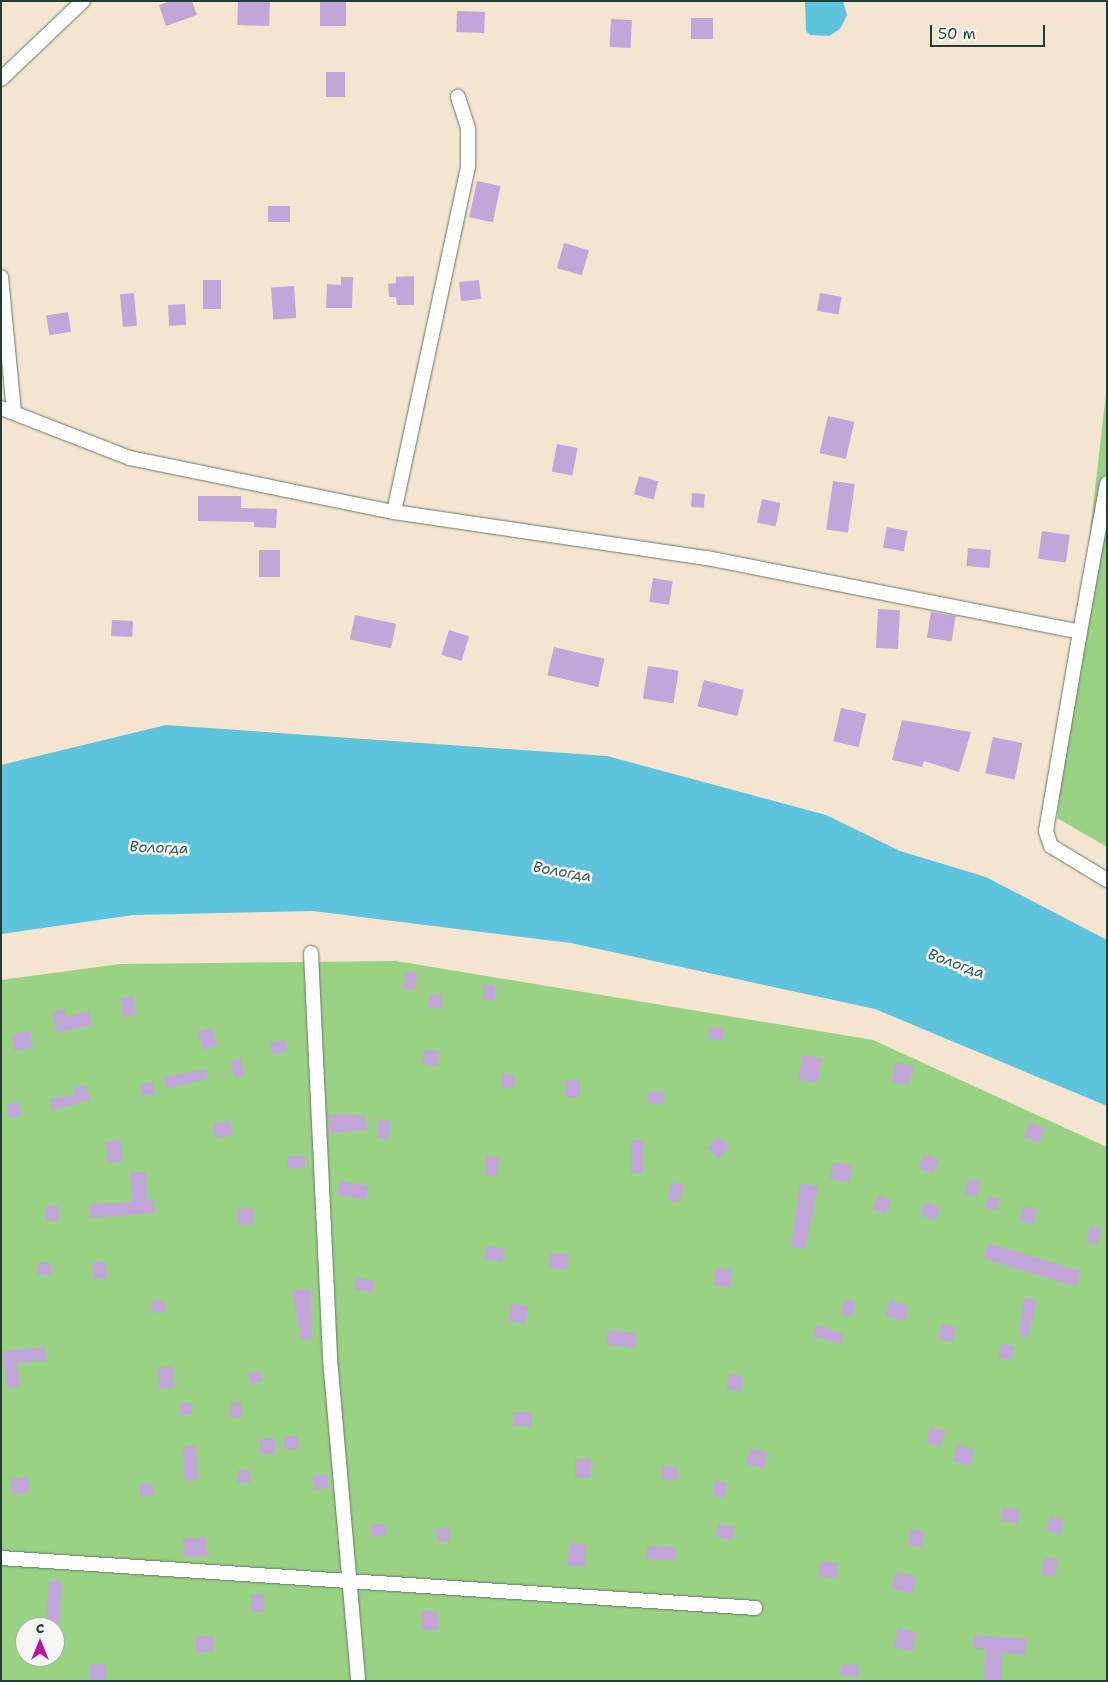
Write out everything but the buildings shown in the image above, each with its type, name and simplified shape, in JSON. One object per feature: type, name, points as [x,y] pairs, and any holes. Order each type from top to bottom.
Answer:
[{"type":"street","points":[[1,78],[83,1]]},
{"type":"street","points":[[394,512],[468,167],[468,128],[458,97]]},
{"type":"street","points":[[1,277],[7,409],[130,458],[394,512],[707,558],[1080,632]]},
{"type":"street","points":[[1107,483],[1046,831],[1052,846],[1107,880]]},
{"type":"street","points":[[311,953],[331,1370],[351,1579],[358,1681]]},
{"type":"street","points":[[1,1558],[351,1579],[755,1608]]},
{"type":"green space","points":[[1107,385],[1107,847],[1057,818]]},
{"type":"green space","points":[[396,961],[873,1040],[1107,1147],[1107,1681],[1,1681],[1,980],[120,964]]},
{"type":"water","points":[[805,1],[843,1],[847,15],[840,29],[829,36],[810,35],[806,31]]},
{"type":"water","name":"Вологда","points":[[166,725],[607,756],[826,815],[900,851],[986,877],[1107,940],[1107,1106],[875,1009],[571,943],[313,911],[133,915],[1,934],[1,765]]}]
